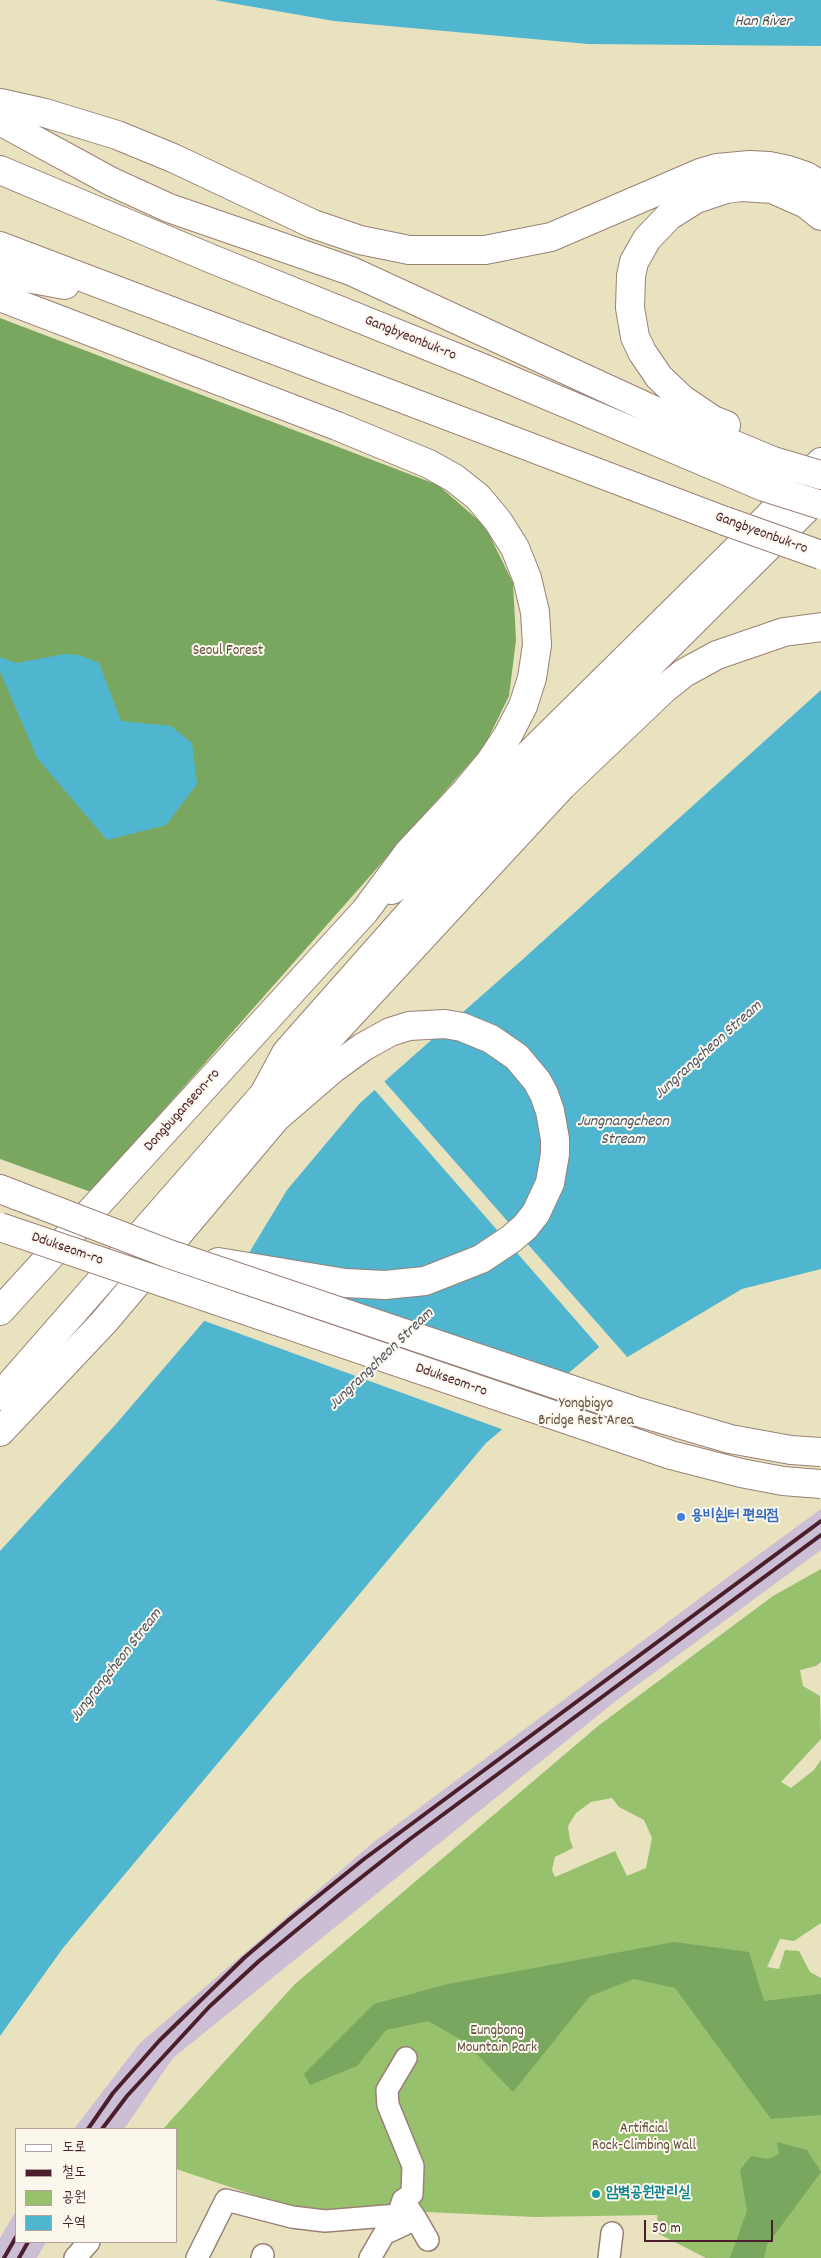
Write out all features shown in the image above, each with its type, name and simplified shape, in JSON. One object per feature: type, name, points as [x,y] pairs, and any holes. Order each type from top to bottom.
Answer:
[{"type":"main road","points":[[0,103],[45,113],[117,135],[173,158],[313,224],[360,240],[409,250],[485,250],[551,238],[700,173],[717,168],[742,165],[769,166],[806,176],[821,185]]},
{"type":"main road","points":[[0,121],[112,182],[169,208],[351,271],[693,428],[776,454],[821,464]]},
{"type":"main road","name":"Gangbyeonbuk-ro","points":[[0,170],[764,486],[821,505]]},
{"type":"main road","points":[[821,216],[806,204],[772,189],[741,187],[710,194],[682,207],[657,226],[640,250],[630,276],[630,308],[635,337],[642,352],[659,377],[682,399],[713,420],[776,454],[821,475]]},
{"type":"main road","name":"Gangbyeonbuk-ro","points":[[0,246],[127,296],[725,521],[821,555]]},
{"type":"main road","points":[[0,273],[127,296]]},
{"type":"main road","points":[[0,297],[336,426],[429,464],[454,478],[478,497],[498,521],[511,541],[527,578],[535,612],[537,645],[532,678],[523,706],[508,735],[490,762],[466,791],[408,853],[365,911]]},
{"type":"main road","points":[[365,911],[424,865],[505,778],[821,464]]},
{"type":"main road","points":[[0,1396],[264,1094],[286,1053],[439,880],[554,760],[821,494]]},
{"type":"main road","points":[[264,1094],[303,1066],[562,786],[664,689],[684,673],[717,655],[784,632],[821,627]]},
{"type":"main road","name":"Dongbuganseon-ro","points":[[0,1311],[365,911]]},
{"type":"main road","points":[[0,1432],[104,1322],[276,1118],[334,1068],[364,1047],[390,1032],[409,1026],[427,1024],[462,1026],[492,1038],[505,1047],[517,1057],[537,1081],[544,1094],[553,1125],[555,1154],[550,1183],[536,1213],[525,1227],[511,1240],[481,1259],[425,1280],[386,1285],[345,1283],[169,1254]]},
{"type":"main road","name":"Ddukseom-ro","points":[[9,1192],[169,1254],[638,1412],[748,1443],[792,1450],[821,1452]]},
{"type":"main road","name":"Ddukseom-ro","points":[[0,1227],[670,1455],[783,1481],[821,1484]]},
{"type":"street","points":[[196,2258],[226,2200],[292,2217],[325,2221],[398,2215],[403,2200],[412,2194],[413,2166],[388,2105],[387,2090],[406,2058]]},
{"type":"street","points":[[403,2200],[428,2240]]},
{"type":"street","points":[[370,2258],[384,2234],[416,2219]]},
{"type":"street","points":[[608,2258],[612,2233]]},
{"type":"street","points":[[75,2258],[88,2243]]},
{"type":"shaded area","points":[[821,1509],[821,1550],[617,1700],[173,2058],[125,2128],[75,2128],[140,2043],[375,1841]]},
{"type":"shaded area","points":[[15,2213],[15,2243],[45,2243],[37,2258],[0,2258],[0,2238]]},
{"type":"green space","name":"Seoul Forest","points":[[0,318],[438,485],[485,526],[513,583],[516,640],[509,696],[484,747],[91,1192],[0,1159]]},
{"type":"green space","name":"Eungbong Mountain Park","points":[[821,1569],[821,1662],[816,1666],[800,1670],[803,1686],[820,1696],[821,1739],[781,1782],[791,1788],[814,1770],[821,1760],[821,1923],[794,1941],[780,1939],[767,1967],[779,1969],[785,1950],[799,1951],[810,1972],[821,1978],[821,2258],[706,2258],[659,2234],[657,2215],[534,2217],[427,2212],[386,2225],[272,2201],[178,2170],[178,2128],[164,2128],[295,1984],[598,1726],[773,1596]],"holes":[[[612,1798],[619,1807],[644,1820],[652,1838],[646,1868],[627,1876],[615,1851],[555,1877],[552,1870],[555,1857],[573,1848],[568,1826],[576,1813],[591,1802]]]},
{"type":"green space","points":[[674,1942],[749,1952],[764,2001],[821,1994],[821,2115],[771,2119],[675,1988],[634,1979],[590,1996],[513,2092],[465,2042],[428,2021],[386,2030],[357,2066],[310,2085],[304,2074],[374,2004],[448,1984]]},
{"type":"green space","points":[[777,2142],[807,2150],[821,2172],[767,2245],[764,2258],[730,2258],[747,2211],[740,2170],[751,2156],[768,2159],[779,2154]]},
{"type":"water","name":"Han River","points":[[214,0],[821,0],[821,46],[588,44],[334,21]]},
{"type":"water","points":[[65,654],[79,655],[99,663],[121,721],[171,726],[192,743],[197,784],[166,825],[107,840],[37,758],[0,671],[0,657],[16,663]]},
{"type":"water","name":"Jungnangcheon Stream","points":[[821,690],[821,1269],[742,1289],[624,1359],[604,1343],[486,1443],[63,1948],[0,2036],[0,1551],[116,1424],[217,1306],[287,1190],[360,1103],[522,960]]},
{"type":"pier","points":[[383,1080],[629,1359],[623,1361],[604,1346],[601,1349],[373,1088]]},
{"type":"pier","points":[[242,1259],[356,1306],[563,1381],[504,1430],[202,1320],[215,1305]]},
{"type":"railway","points":[[89,2128],[113,2093],[159,2041],[244,1958],[291,1918],[364,1859],[821,1521]]},
{"type":"railway","points":[[103,2128],[127,2096],[209,2007],[259,1961],[410,1839],[821,1535]]},
{"type":"railway","points":[[4,2258],[15,2239]]},
{"type":"railway","points":[[19,2258],[27,2243]]},
{"type":"place","name":"용비쉼터 편의점","points":[[681,1517]]},
{"type":"place","name":"암벽공원관리실","points":[[596,2194]]},
{"type":"water label","name":"Jungrangcheon Stream","points":[[709,1051]]},
{"type":"water label","name":"Jungrangcheon Stream","points":[[382,1360]]},
{"type":"water label","name":"Jungrangcheon Stream","points":[[117,1666]]},
{"type":"park label","name":"Yongbigyo Bridge Rest Area","points":[[586,1414]]},
{"type":"park label","name":"Artificial Rock-Climbing Wall","points":[[644,2138]]}]
